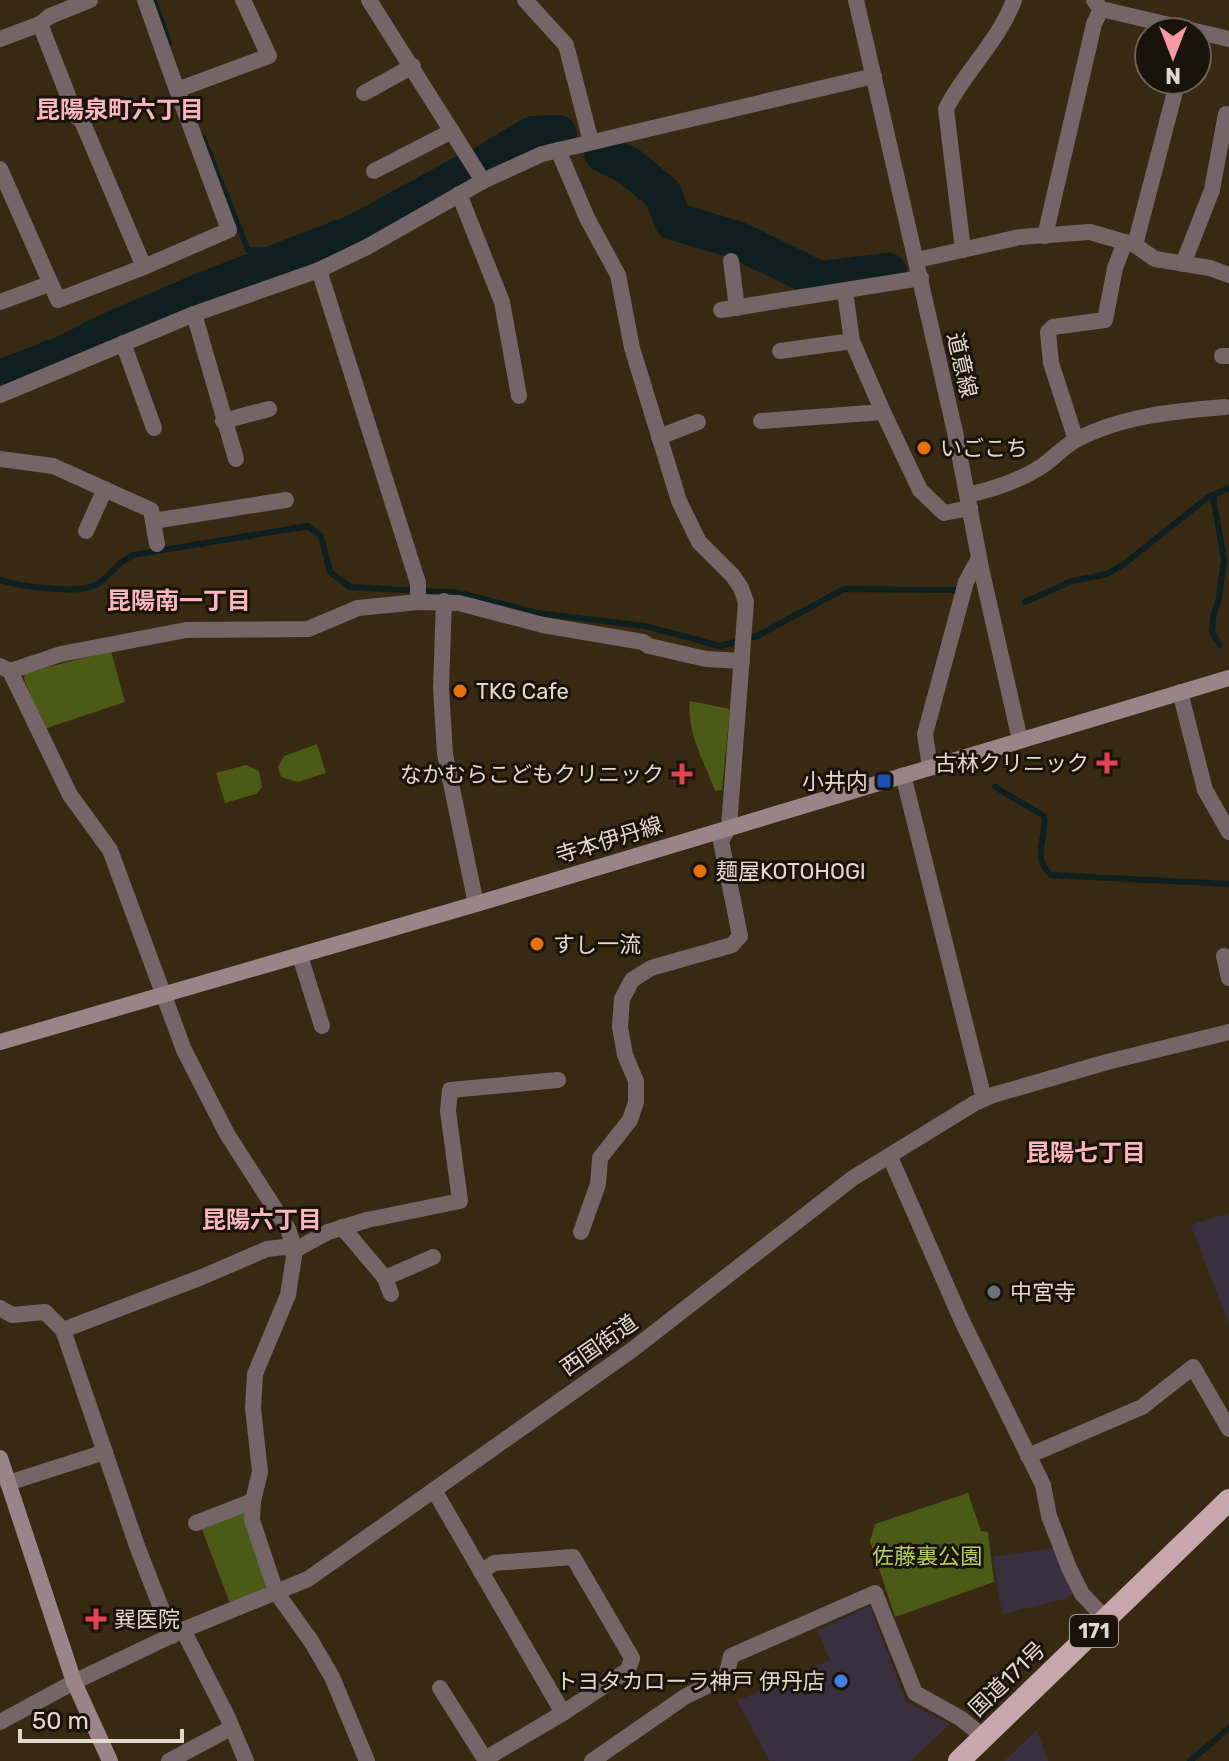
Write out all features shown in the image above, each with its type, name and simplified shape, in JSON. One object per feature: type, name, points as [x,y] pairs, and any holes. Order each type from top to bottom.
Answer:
[{"type":"highway","name":"国道171号","points":[[959,1761],[1229,1500]]},
{"type":"main road","name":"寺本伊丹線","points":[[0,1042],[476,904],[1229,678]]},
{"type":"main road","points":[[0,1458],[74,1682],[110,1761]]},
{"type":"street","points":[[0,39],[90,0]]},
{"type":"street","points":[[0,169],[58,300],[229,230],[145,0]]},
{"type":"street","points":[[177,90],[269,56],[243,0]]},
{"type":"street","points":[[369,0],[483,181]]},
{"type":"street","points":[[525,0],[566,45],[591,142]]},
{"type":"street","name":"道意線","points":[[856,0],[921,278],[1020,740]]},
{"type":"street","points":[[963,250],[946,109],[977,65],[1010,12],[1014,0]]},
{"type":"street","points":[[1045,236],[1098,4],[1139,16]]},
{"type":"street","points":[[40,24],[76,116],[82,121],[144,267]]},
{"type":"street","points":[[364,93],[413,66]]},
{"type":"street","points":[[0,395],[194,314],[319,270],[367,247],[483,181],[542,154],[874,76]]},
{"type":"street","points":[[1076,440],[1051,363],[1048,332],[1053,327],[1105,320],[1115,268],[1130,244],[1173,96]]},
{"type":"street","points":[[1183,264],[1212,190],[1226,114]]},
{"type":"street","points":[[374,171],[452,131]]},
{"type":"street","points":[[558,150],[587,218],[618,275],[632,348],[679,501],[699,542],[733,576],[746,602],[729,827],[721,841],[740,936],[732,945],[651,968],[632,980],[622,999],[620,1027],[625,1055],[636,1081],[636,1102],[630,1120],[600,1158],[598,1184],[581,1232]]},
{"type":"street","points":[[459,194],[502,302],[519,396]]},
{"type":"street","points":[[917,260],[1020,237],[1090,232],[1130,244],[1155,259],[1229,275]]},
{"type":"street","points":[[731,261],[729,309],[781,310],[845,292],[921,278]]},
{"type":"street","points":[[319,270],[418,583],[418,602]]},
{"type":"street","points":[[0,302],[49,284]]},
{"type":"street","points":[[845,292],[852,341],[883,412],[920,490],[944,513],[1040,467],[1076,440],[1100,430],[1148,417],[1225,407]]},
{"type":"street","points":[[194,314],[236,459]]},
{"type":"street","points":[[780,351],[852,341]]},
{"type":"street","points":[[123,343],[154,428]]},
{"type":"street","points":[[223,421],[269,409]]},
{"type":"street","points":[[773,426],[883,412]]},
{"type":"street","points":[[659,437],[698,422]]},
{"type":"street","points":[[0,459],[53,466],[151,510],[157,544]]},
{"type":"street","points":[[86,531],[105,489]]},
{"type":"street","points":[[153,521],[286,500]]},
{"type":"street","points":[[930,767],[925,734],[966,582],[979,558]]},
{"type":"street","points":[[367,1761],[332,1677],[276,1592],[252,1520],[260,1472],[253,1408],[255,1374],[288,1295],[295,1250],[288,1229],[227,1134],[184,1050],[110,850],[70,795],[5,668],[186,630],[308,629],[358,608],[444,601],[543,625],[643,642],[706,659],[742,661]]},
{"type":"street","points":[[444,601],[441,688],[445,754],[476,904]]},
{"type":"street","points":[[1180,692],[1205,790],[1229,832]]},
{"type":"street","points":[[903,775],[984,1099]]},
{"type":"street","points":[[300,956],[324,1020]]},
{"type":"street","points":[[1224,956],[1229,978]]},
{"type":"street","name":"西国街道","points":[[0,1722],[74,1682],[178,1633],[308,1579],[632,1350],[853,1178],[984,1099],[1107,1062],[1229,1032]]},
{"type":"street","points":[[63,1330],[267,1249],[284,1247],[295,1250],[328,1232],[383,1211],[460,1201],[448,1111],[450,1090],[558,1080]]},
{"type":"street","points":[[890,1157],[962,1321],[1043,1485],[1049,1516],[1069,1568],[1082,1594],[1106,1619]]},
{"type":"street","points":[[342,1227],[388,1286],[433,1257]]},
{"type":"street","points":[[0,1308],[12,1315],[45,1312],[63,1330],[137,1546],[178,1633],[228,1718],[246,1761]]},
{"type":"street","points":[[1028,1456],[1142,1407],[1193,1367],[1229,1429]]},
{"type":"street","points":[[8,1483],[105,1452]]},
{"type":"street","points":[[434,1490],[563,1713]]},
{"type":"street","points":[[196,1523],[253,1501]]},
{"type":"street","points":[[440,1688],[485,1759],[628,1670],[632,1658],[573,1557],[494,1563],[481,1572]]},
{"type":"street","points":[[592,1761],[686,1696],[726,1677],[731,1656],[875,1593],[915,1693],[960,1718],[984,1737]]},
{"type":"street","points":[[169,1761],[231,1728]]},
{"type":"shaded area","points":[[1229,1213],[1229,1325],[1191,1225]]},
{"type":"shaded area","points":[[1052,1548],[1073,1594],[1065,1599],[1002,1614],[993,1557]]},
{"type":"shaded area","name":"トヨタカローラ神戸 伊丹店","points":[[870,1606],[906,1702],[950,1724],[911,1761],[770,1761],[737,1701],[830,1660],[817,1630]]},
{"type":"shaded area","points":[[1037,1730],[1048,1761],[1004,1761]]},
{"type":"green space","points":[[111,651],[125,702],[44,729],[24,679],[25,673]]},
{"type":"green space","points":[[690,701],[730,709],[722,790],[715,791],[697,747],[691,724]]},
{"type":"green space","points":[[317,744],[326,773],[298,782],[281,777],[278,767],[284,756]]},
{"type":"green space","points":[[246,765],[259,771],[262,787],[256,794],[225,803],[216,773]]},
{"type":"green space","name":"佐藤裏公園","points":[[968,1493],[981,1531],[988,1532],[994,1582],[895,1617],[870,1541],[875,1524]]},
{"type":"green space","points":[[247,1511],[267,1583],[264,1591],[231,1606],[201,1527]]},
{"type":"waterway","points":[[154,0],[169,43]]},
{"type":"waterway","points":[[486,163],[533,135],[558,134]]},
{"type":"waterway","points":[[203,138],[248,250],[299,255]]},
{"type":"waterway","points":[[603,153],[629,166],[663,194],[673,221],[737,240],[819,280],[888,272]]},
{"type":"waterway","points":[[0,379],[70,352],[97,337],[206,290],[358,232],[469,171]]},
{"type":"waterway","points":[[1025,602],[1072,581],[1107,574],[1207,498],[1229,488]]},
{"type":"waterway","points":[[1213,495],[1224,560],[1212,633],[1220,645]]},
{"type":"waterway","points":[[0,580],[51,589],[91,587],[133,555],[308,526],[321,536],[330,572],[350,587],[460,593],[538,613],[645,626],[720,646],[757,636],[844,589],[956,590]]},
{"type":"waterway","points":[[995,787],[1044,816],[1041,854],[1045,868],[1051,875],[1229,884]]},
{"type":"waterway","points":[[1190,1761],[1229,1728]]},
{"type":"place","name":"いごこち","points":[[924,448]]},
{"type":"place","name":"TKG Cafe","points":[[460,691]]},
{"type":"place","name":"古林クリニック","points":[[1107,763]]},
{"type":"place","name":"なかむらこどもクリニック","points":[[682,774]]},
{"type":"place","name":"小井内","points":[[884,781]]},
{"type":"place","name":"麺屋KOTOHOGI","points":[[700,871]]},
{"type":"place","name":"すし一流","points":[[537,944]]},
{"type":"place","name":"中宮寺","points":[[994,1292]]},
{"type":"place","name":"巽医院","points":[[96,1619]]},
{"type":"place","name":"トヨタカローラ神戸 伊丹店","points":[[841,1681]]},
{"type":"district","name":"昆陽泉町六丁目","points":[[120,110]]},
{"type":"district","name":"昆陽南一丁目","points":[[179,601]]},
{"type":"district","name":"昆陽七丁目","points":[[1086,1153]]},
{"type":"district","name":"昆陽六丁目","points":[[262,1220]]}]
